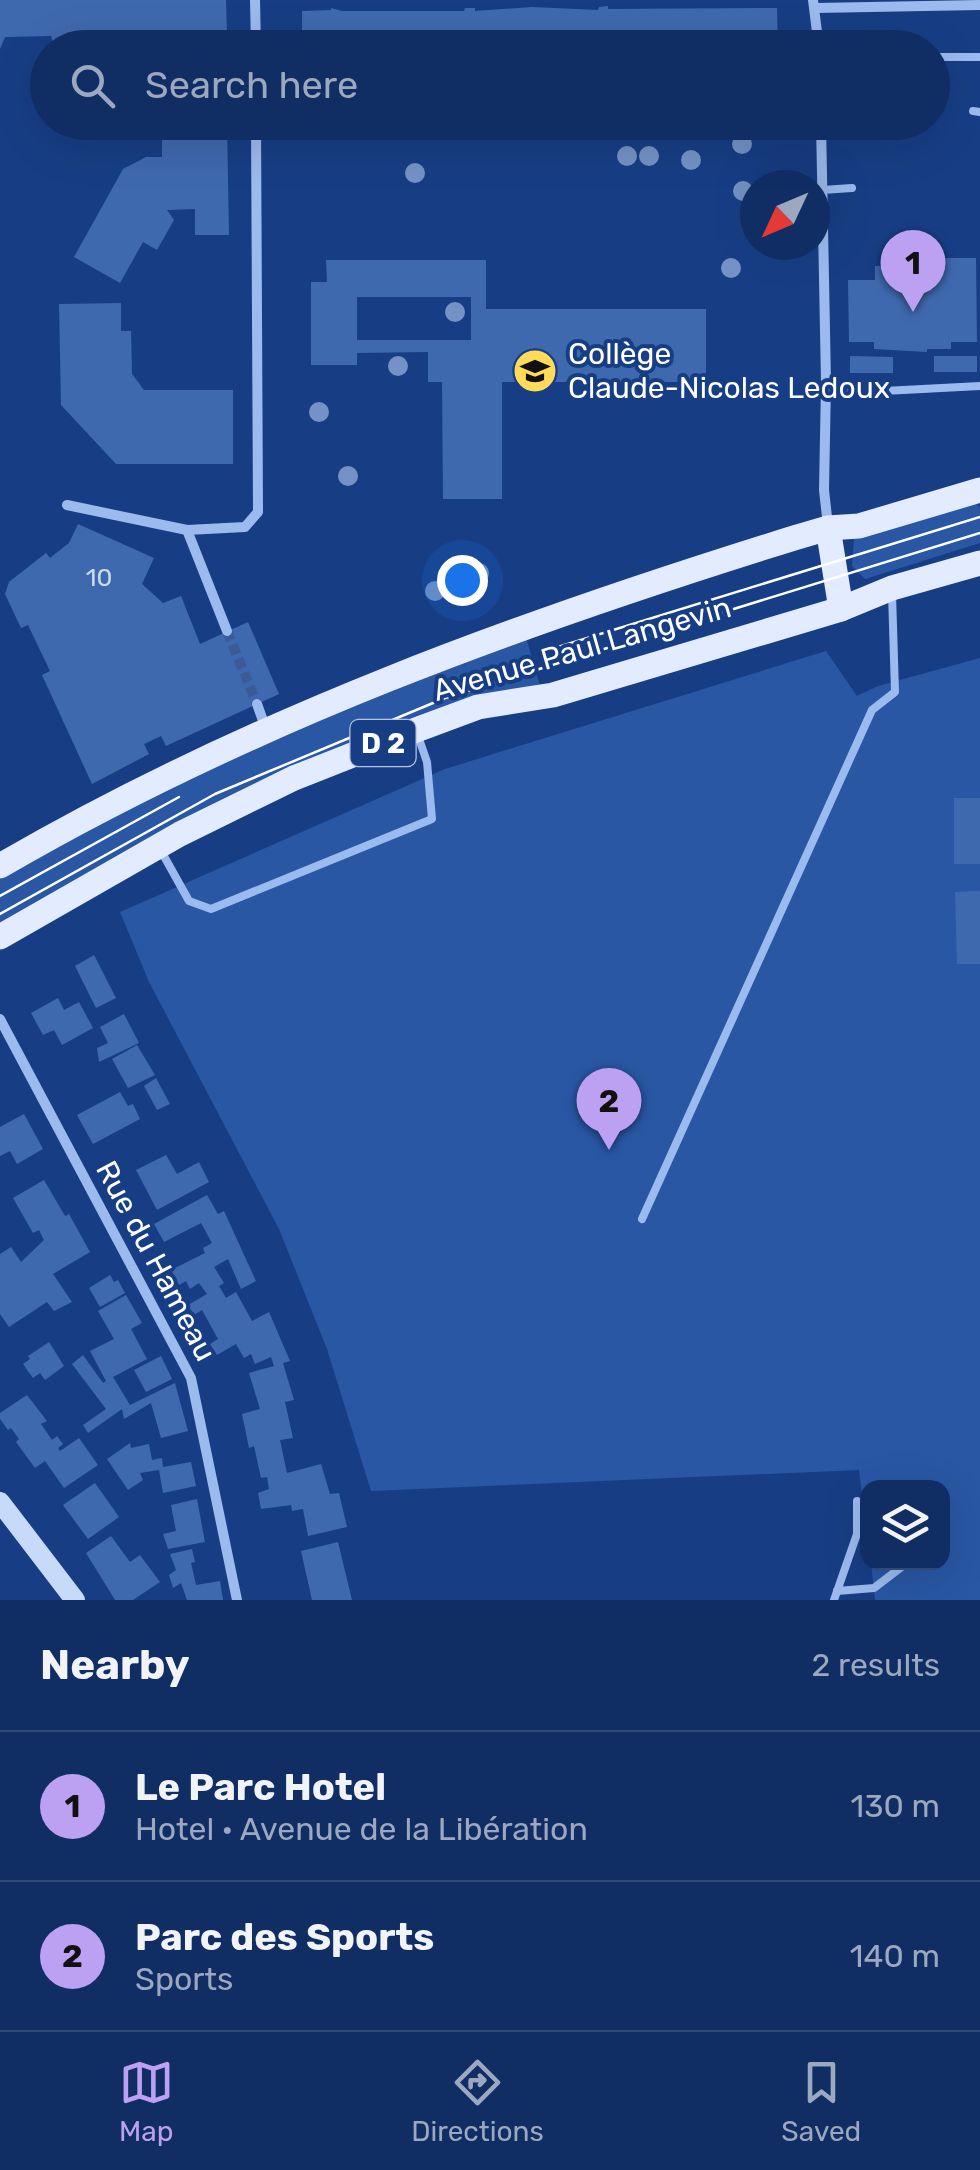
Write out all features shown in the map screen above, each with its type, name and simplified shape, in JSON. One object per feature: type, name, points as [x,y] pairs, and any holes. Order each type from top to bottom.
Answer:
[{"type":"main road","name":"Avenue Paul Langevin","points":[[0,866],[96,810],[266,730],[530,623],[828,528],[860,526],[980,490]]},
{"type":"main road","points":[[828,528],[840,609]]},
{"type":"main road","name":"Avenue Paul Langevin","points":[[0,937],[158,845],[294,778],[416,730],[478,707],[554,695],[980,563]]},
{"type":"street","points":[[256,0],[256,30]]},
{"type":"street","points":[[817,30],[814,4],[980,5]]},
{"type":"street","points":[[67,505],[187,530],[245,527],[258,512],[256,140]]},
{"type":"street","points":[[821,140],[822,170]]},
{"type":"street","points":[[823,260],[824,490],[828,528]]},
{"type":"street","points":[[187,530],[227,632]]},
{"type":"street","points":[[257,704],[266,730]]},
{"type":"street","name":"Rue du Hameau","points":[[0,1019],[191,1378],[238,1600]]},
{"type":"street","points":[[0,1502],[74,1600]]},
{"type":"street","points":[[0,1516],[74,1600]]},
{"type":"lane","points":[[950,57],[980,57]]},
{"type":"lane","points":[[830,189],[852,188]]},
{"type":"lane","points":[[826,394],[980,386]]},
{"type":"lane","points":[[642,1219],[872,710],[895,692],[892,588]]},
{"type":"lane","points":[[158,845],[188,901],[211,908],[432,819],[427,762],[416,730]]},
{"type":"lane","points":[[835,1596],[857,1534],[857,1501]]},
{"type":"lane","points":[[835,1596],[874,1588],[898,1570]]},
{"type":"shaded area","points":[[975,503],[980,507],[980,543],[865,579],[852,566],[854,538]]},
{"type":"shaded area","points":[[525,634],[541,689],[469,701],[0,929],[0,879],[68,840],[236,754]]},
{"type":"shaded area","points":[[826,651],[857,696],[878,686],[980,658],[980,1600],[875,1600],[872,1570],[950,1570],[950,1480],[860,1480],[859,1470],[371,1491],[327,1349],[279,1229],[149,982],[120,912],[445,769]]},
{"type":"building","points":[[0,0],[226,0],[227,30],[30,30],[30,36],[5,37],[0,49]]},
{"type":"building","points":[[331,8],[475,11],[777,8],[778,30],[302,30],[302,11]]},
{"type":"building","points":[[162,140],[227,140],[229,235],[195,235],[195,209],[167,210],[174,220],[157,250],[143,242],[120,283],[74,257],[123,169],[146,157],[162,157]]},
{"type":"building","points":[[904,258],[976,258],[977,342],[951,342],[951,349],[927,352],[874,349],[874,342],[849,342],[848,280],[875,280],[875,266],[904,265]]},
{"type":"building","points":[[326,260],[486,260],[486,309],[706,309],[706,382],[502,382],[502,499],[443,499],[442,382],[428,382],[428,352],[357,353],[357,365],[311,365],[311,282],[327,282]],"holes":[[[357,297],[471,297],[471,340],[357,340]]]},
{"type":"building","points":[[121,303],[121,331],[131,331],[132,374],[144,390],[233,390],[233,464],[116,464],[61,405],[59,304]]},
{"type":"building","points":[[850,356],[893,357],[893,373],[850,373]]},
{"type":"building","points":[[934,356],[977,356],[977,372],[934,372]]},
{"type":"building","points":[[78,524],[154,558],[142,584],[163,603],[181,596],[200,644],[248,622],[279,694],[166,746],[161,736],[144,744],[149,754],[92,784],[42,675],[50,671],[28,625],[21,628],[5,594],[9,582],[46,553],[50,558],[69,543]]},
{"type":"building","points":[[954,798],[980,798],[980,864],[954,864]]},
{"type":"building","points":[[980,891],[980,964],[957,964],[955,892]]},
{"type":"building","points":[[94,955],[116,998],[96,1008],[75,966]]},
{"type":"building","points":[[58,998],[64,1010],[79,1002],[93,1028],[62,1045],[54,1030],[43,1035],[31,1013]]},
{"type":"building","points":[[124,1014],[139,1043],[99,1062],[97,1048],[108,1043],[100,1027]]},
{"type":"building","points":[[137,1045],[155,1075],[128,1088],[112,1059]]},
{"type":"building","points":[[156,1078],[170,1104],[157,1110],[144,1086]]},
{"type":"building","points":[[120,1092],[128,1106],[133,1104],[140,1119],[93,1144],[77,1115]]},
{"type":"building","points":[[24,1114],[43,1149],[17,1164],[10,1151],[0,1156],[0,1127]]},
{"type":"building","points":[[166,1155],[177,1174],[199,1162],[209,1182],[157,1210],[136,1170]]},
{"type":"building","points":[[44,1180],[90,1252],[53,1274],[72,1302],[54,1311],[47,1302],[9,1327],[0,1314],[0,1254],[11,1247],[21,1262],[44,1240],[39,1230],[33,1233],[13,1198]]},
{"type":"building","points":[[207,1195],[218,1214],[224,1211],[256,1281],[241,1289],[228,1259],[214,1267],[224,1283],[219,1286],[226,1298],[236,1292],[252,1321],[269,1312],[290,1361],[283,1363],[294,1400],[285,1402],[293,1438],[280,1440],[287,1473],[321,1464],[330,1494],[339,1493],[347,1527],[308,1536],[303,1509],[292,1511],[291,1505],[261,1509],[258,1493],[269,1489],[267,1477],[261,1478],[254,1446],[249,1448],[242,1414],[260,1409],[249,1373],[274,1366],[271,1357],[255,1364],[251,1354],[244,1358],[236,1344],[217,1355],[210,1344],[218,1339],[202,1310],[194,1315],[188,1305],[207,1294],[199,1283],[190,1289],[186,1281],[179,1285],[171,1270],[205,1253],[203,1248],[212,1243],[201,1223],[164,1242],[154,1224]]},
{"type":"building","points":[[110,1275],[125,1293],[100,1307],[89,1288]]},
{"type":"building","points":[[126,1295],[142,1323],[131,1329],[147,1359],[113,1377],[130,1405],[175,1383],[188,1431],[161,1438],[151,1403],[124,1419],[122,1409],[88,1433],[83,1425],[106,1409],[72,1364],[83,1355],[103,1383],[106,1381],[90,1351],[114,1339],[98,1311]]},
{"type":"building","points":[[49,1342],[64,1366],[45,1380],[40,1373],[33,1378],[23,1364]]},
{"type":"building","points":[[161,1356],[172,1379],[146,1392],[134,1370]]},
{"type":"building","points":[[27,1395],[47,1421],[41,1424],[52,1440],[57,1436],[63,1444],[58,1448],[60,1451],[79,1438],[98,1465],[64,1488],[45,1461],[35,1468],[16,1442],[19,1439],[0,1419],[0,1413]]},
{"type":"building","points":[[130,1443],[131,1448],[149,1444],[152,1460],[162,1458],[163,1467],[191,1462],[196,1486],[163,1493],[159,1470],[140,1473],[143,1480],[128,1490],[107,1459]]},
{"type":"building","points":[[95,1483],[119,1517],[88,1539],[63,1505]]},
{"type":"building","points":[[197,1499],[205,1542],[168,1549],[163,1534],[176,1531],[171,1505]]},
{"type":"building","points":[[111,1536],[130,1562],[140,1555],[160,1582],[133,1600],[115,1600],[86,1553]]},
{"type":"building","points":[[338,1542],[352,1600],[312,1600],[301,1551]]},
{"type":"building","points":[[192,1549],[196,1585],[220,1581],[223,1600],[187,1600],[181,1583],[173,1588],[169,1575],[176,1570],[170,1554]]},
{"type":"tunnel","points":[[227,631],[257,704]]},
{"type":"tram line","points":[[545,651],[980,517]]},
{"type":"tram line","points":[[0,914],[215,794],[445,698],[980,533]]},
{"type":"tram line","points":[[0,896],[179,797]]},
{"type":"place","name":"Le Parc Hotel","points":[[913,312]]},
{"type":"place","name":"Collège Claude-Nicolas Ledoux","points":[[535,371]]},
{"type":"place","name":"Parc des Sports","points":[[609,1150]]}]
